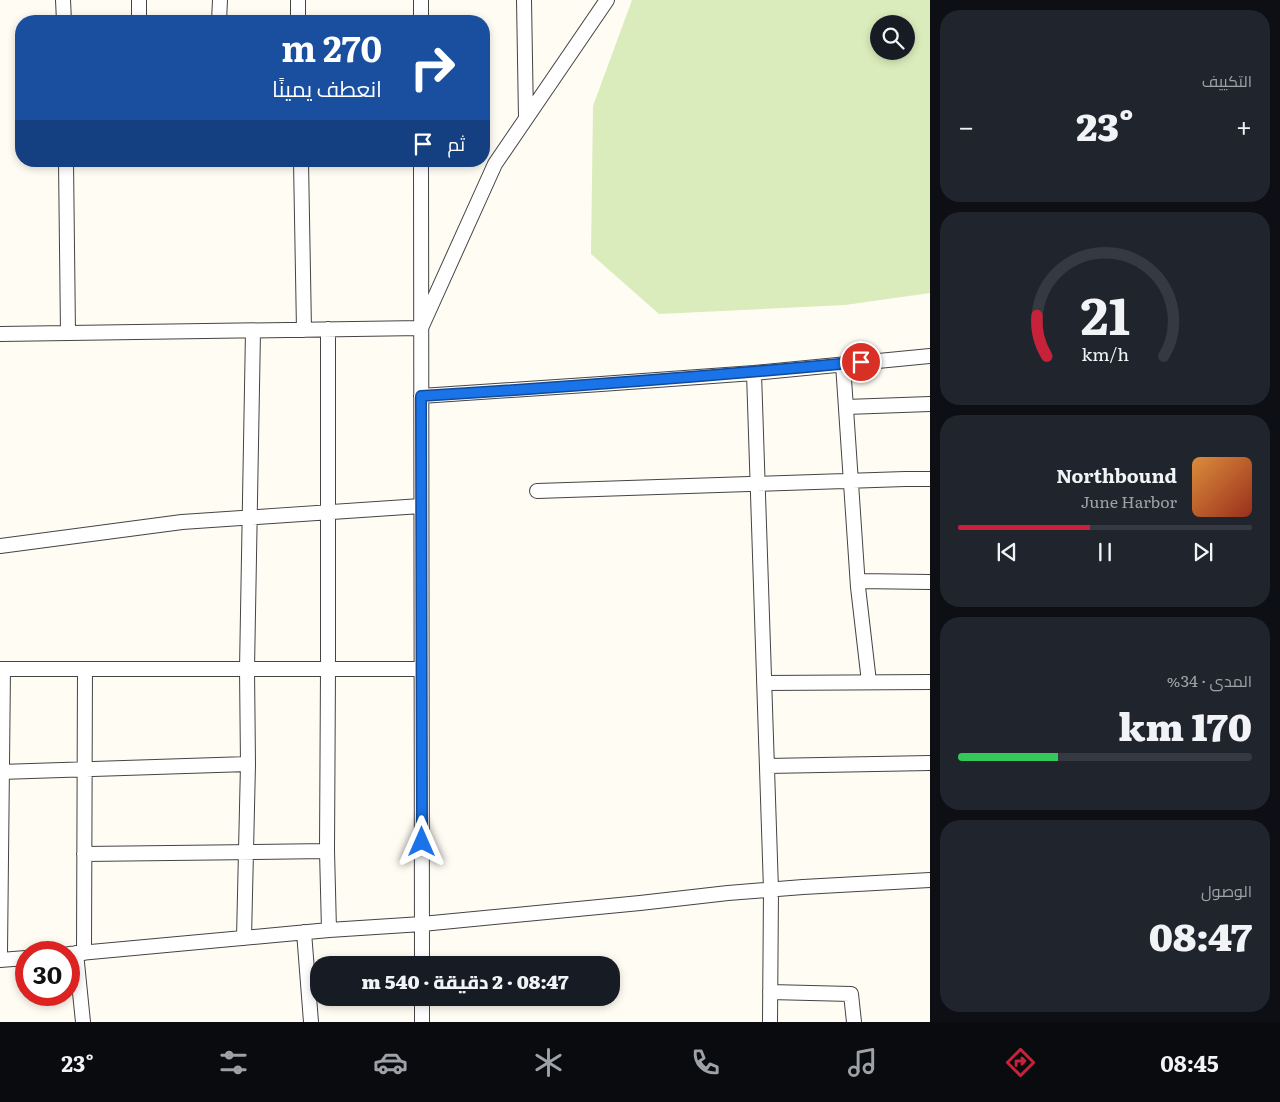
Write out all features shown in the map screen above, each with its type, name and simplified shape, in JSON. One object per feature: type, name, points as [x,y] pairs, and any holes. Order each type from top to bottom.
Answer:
[{"type":"street","points":[[63,0],[64,15]]},
{"type":"street","points":[[139,0],[139,15]]},
{"type":"street","points":[[219,15],[220,0]]},
{"type":"street","points":[[298,0],[298,15]]},
{"type":"street","points":[[421,0],[421,15]]},
{"type":"street","points":[[524,0],[526,118]]},
{"type":"street","points":[[421,328],[495,164],[607,0]]},
{"type":"street","points":[[66,167],[68,333]]},
{"type":"street","points":[[301,167],[304,330]]},
{"type":"street","points":[[421,167],[422,956]]},
{"type":"street","points":[[0,334],[421,328]]},
{"type":"street","points":[[244,938],[253,330]]},
{"type":"street","points":[[328,330],[327,851],[329,930]]},
{"type":"street","points":[[421,396],[754,373],[930,356]]},
{"type":"street","points":[[843,364],[858,581],[869,682]]},
{"type":"street","points":[[754,373],[771,890],[770,1022]]},
{"type":"street","points":[[846,407],[930,404]]},
{"type":"street","points":[[537,491],[930,479]]},
{"type":"street","points":[[0,546],[182,522],[421,506]]},
{"type":"street","points":[[858,581],[930,582]]},
{"type":"street","points":[[0,953],[2,669],[421,669]]},
{"type":"street","points":[[77,941],[84,854],[85,669]]},
{"type":"street","points":[[764,683],[930,682]]},
{"type":"street","points":[[767,766],[930,763]]},
{"type":"street","points":[[1,772],[248,764]]},
{"type":"street","points":[[84,854],[327,851]]},
{"type":"street","points":[[80,953],[304,932],[422,924],[771,890],[930,880]]},
{"type":"street","points":[[304,932],[311,1022]]},
{"type":"street","points":[[0,960],[15,959]]},
{"type":"street","points":[[80,992],[83,1022]]},
{"type":"street","points":[[770,992],[851,994],[854,1022]]},
{"type":"street","points":[[422,1006],[422,1022]]},
{"type":"green space","points":[[632,0],[930,0],[930,293],[845,305],[659,314],[591,254],[593,106]]},
{"type":"route","points":[[422,842],[421,396],[754,373],[861,362]]}]
